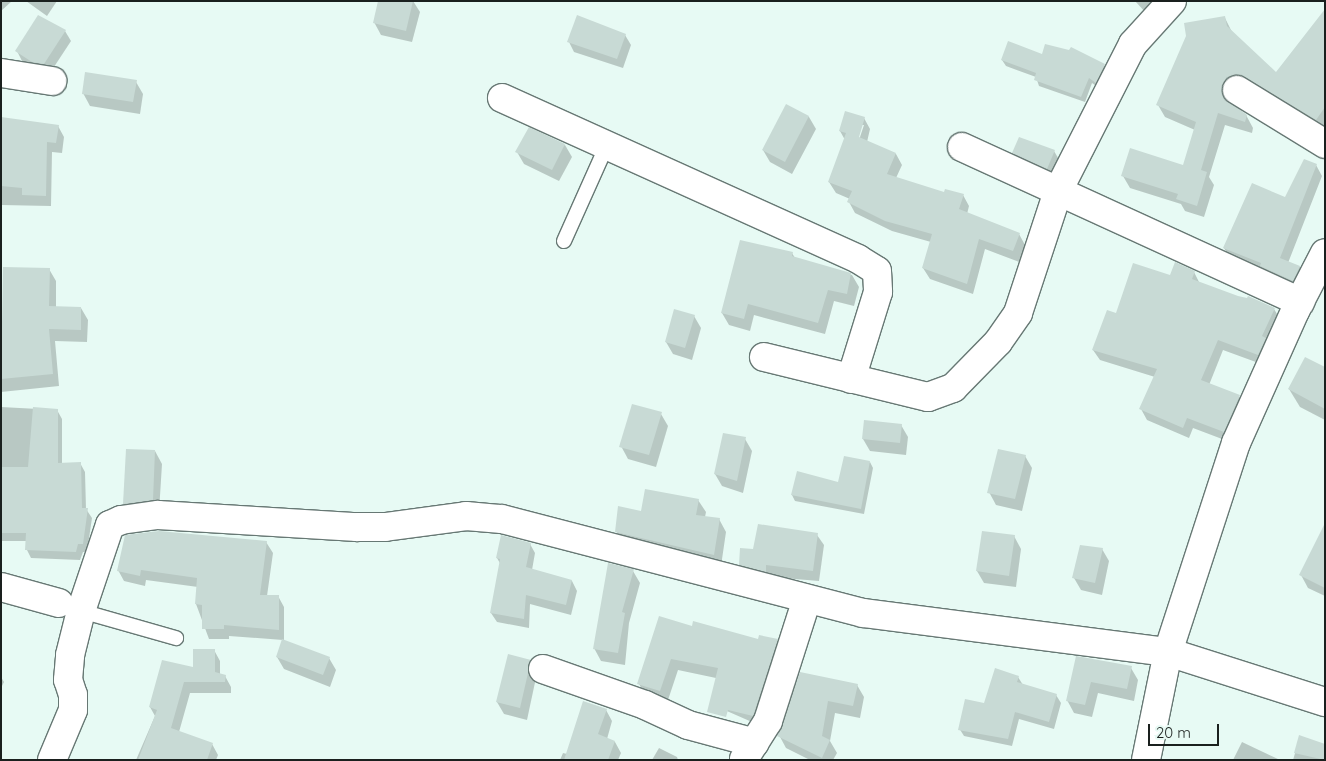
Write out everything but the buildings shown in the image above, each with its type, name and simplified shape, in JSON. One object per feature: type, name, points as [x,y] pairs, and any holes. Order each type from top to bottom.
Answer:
[{"type":"street","points":[[764,357],[928,397],[953,388],[998,342],[1018,313],[1058,191],[1133,44],[1172,1]]},
{"type":"street","points":[[1,73],[52,81]]},
{"type":"street","points":[[1238,90],[1325,144]]},
{"type":"street","points":[[502,98],[858,259],[877,271],[878,292],[851,379]]},
{"type":"street","points":[[962,147],[1300,302]]},
{"type":"street","points":[[1146,760],[1168,652],[1236,443],[1300,302],[1325,254]]},
{"type":"street","points":[[52,760],[73,710],[68,667],[70,607],[110,525],[121,520],[158,515],[357,527],[385,527],[466,516],[502,519],[807,600],[863,613],[1168,652],[1325,702]]},
{"type":"street","points":[[1,587],[70,607]]},
{"type":"street","points":[[544,669],[646,705],[749,752],[768,721],[807,600]]},
{"type":"lane","points":[[564,241],[607,146]]},
{"type":"lane","points":[[70,607],[176,638]]}]
